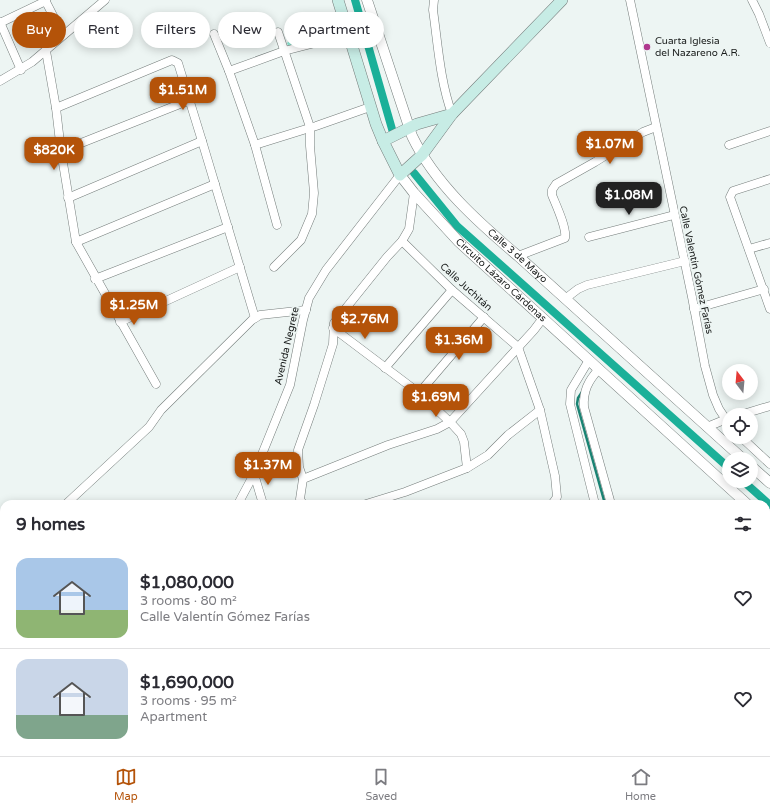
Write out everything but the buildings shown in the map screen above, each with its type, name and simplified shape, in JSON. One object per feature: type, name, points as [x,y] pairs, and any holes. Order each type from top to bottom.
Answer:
[{"type":"main road","name":"Circuito Lázaro Cárdenas","points":[[338,0],[341,12]]},
{"type":"main road","points":[[400,174],[422,155],[452,114],[562,0]]},
{"type":"main road","name":"Circuito Lázaro Cárdenas","points":[[352,48],[370,107],[383,141],[400,174]]},
{"type":"main road","points":[[383,141],[418,124],[452,114]]},
{"type":"street","points":[[66,32],[105,0]]},
{"type":"street","name":"Calle 3 de Mayo","points":[[367,0],[408,129],[422,155],[451,193],[489,232],[518,256],[735,452]]},
{"type":"street","points":[[434,0],[433,10],[446,98],[452,114]]},
{"type":"street","name":"Calle Valentín Gómez Farías","points":[[630,0],[674,215],[685,261],[705,366],[713,395],[722,410]]},
{"type":"street","points":[[752,0],[770,43]]},
{"type":"street","points":[[21,70],[0,22],[46,1],[52,12]]},
{"type":"street","points":[[274,267],[301,240],[312,214],[314,193],[310,127],[278,32]]},
{"type":"street","points":[[214,34],[229,71],[255,145],[277,225]]},
{"type":"street","points":[[0,81],[21,70],[49,48]]},
{"type":"street","points":[[229,71],[295,48]]},
{"type":"street","points":[[46,51],[76,242],[156,384]]},
{"type":"street","points":[[56,108],[172,60],[178,63],[255,318]]},
{"type":"street","points":[[61,151],[190,100]]},
{"type":"street","points":[[255,145],[370,107]]},
{"type":"street","points":[[518,256],[565,238],[566,234],[552,195],[552,190],[556,184],[643,132],[656,127]]},
{"type":"street","points":[[729,145],[770,131]]},
{"type":"street","points":[[68,198],[202,141]]},
{"type":"street","name":"Circuito Lázaro Cárdenas","points":[[400,174],[414,193],[459,242],[743,500]]},
{"type":"street","name":"Avenida Negrete","points":[[240,500],[254,474],[290,385],[309,298],[326,270],[400,174]]},
{"type":"street","points":[[770,179],[733,191],[730,196],[770,309]]},
{"type":"street","points":[[76,242],[215,184]]},
{"type":"street","points":[[301,500],[303,479],[299,467],[298,450],[333,344],[334,323],[387,257],[402,241],[408,229],[414,193]]},
{"type":"street","points":[[589,237],[674,215]]},
{"type":"street","points":[[96,278],[228,227]]},
{"type":"street","name":"Calle Juchitán","points":[[402,241],[452,290],[518,347]]},
{"type":"street","points":[[749,249],[770,243]]},
{"type":"street","points":[[565,299],[578,289],[587,285],[685,261]]},
{"type":"street","points":[[120,322],[240,267]]},
{"type":"street","points":[[694,309],[764,289]]},
{"type":"street","points":[[385,368],[452,290]]},
{"type":"street","points":[[70,500],[149,428],[161,410],[255,318],[260,315],[306,310]]},
{"type":"street","points":[[419,393],[484,317]]},
{"type":"street","points":[[303,479],[450,422],[543,318]]},
{"type":"street","points":[[333,328],[419,393],[462,434],[467,468]]},
{"type":"street","points":[[518,347],[540,410],[557,490],[557,497],[555,500]]},
{"type":"street","points":[[589,360],[571,390],[570,404],[595,500]]},
{"type":"street","points":[[599,369],[590,379],[583,396],[584,407],[610,500]]},
{"type":"street","points":[[758,410],[770,406]]},
{"type":"street","points":[[379,500],[405,492],[467,468],[488,455],[508,435],[540,410]]},
{"type":"street","points":[[707,427],[722,422]]},
{"type":"street","points":[[749,444],[770,464]]},
{"type":"street","points":[[758,472],[770,483]]},
{"type":"street","points":[[254,474],[262,500]]},
{"type":"waterway","points":[[355,0],[394,136]]},
{"type":"waterway","points":[[414,173],[457,226],[722,462]]},
{"type":"waterway","points":[[582,392],[578,398],[577,404],[604,500]]},
{"type":"waterway","points":[[751,488],[764,500]]},
{"type":"place","name":"Cuarta Iglesia del Nazareno A.R.","points":[[647,47]]}]
